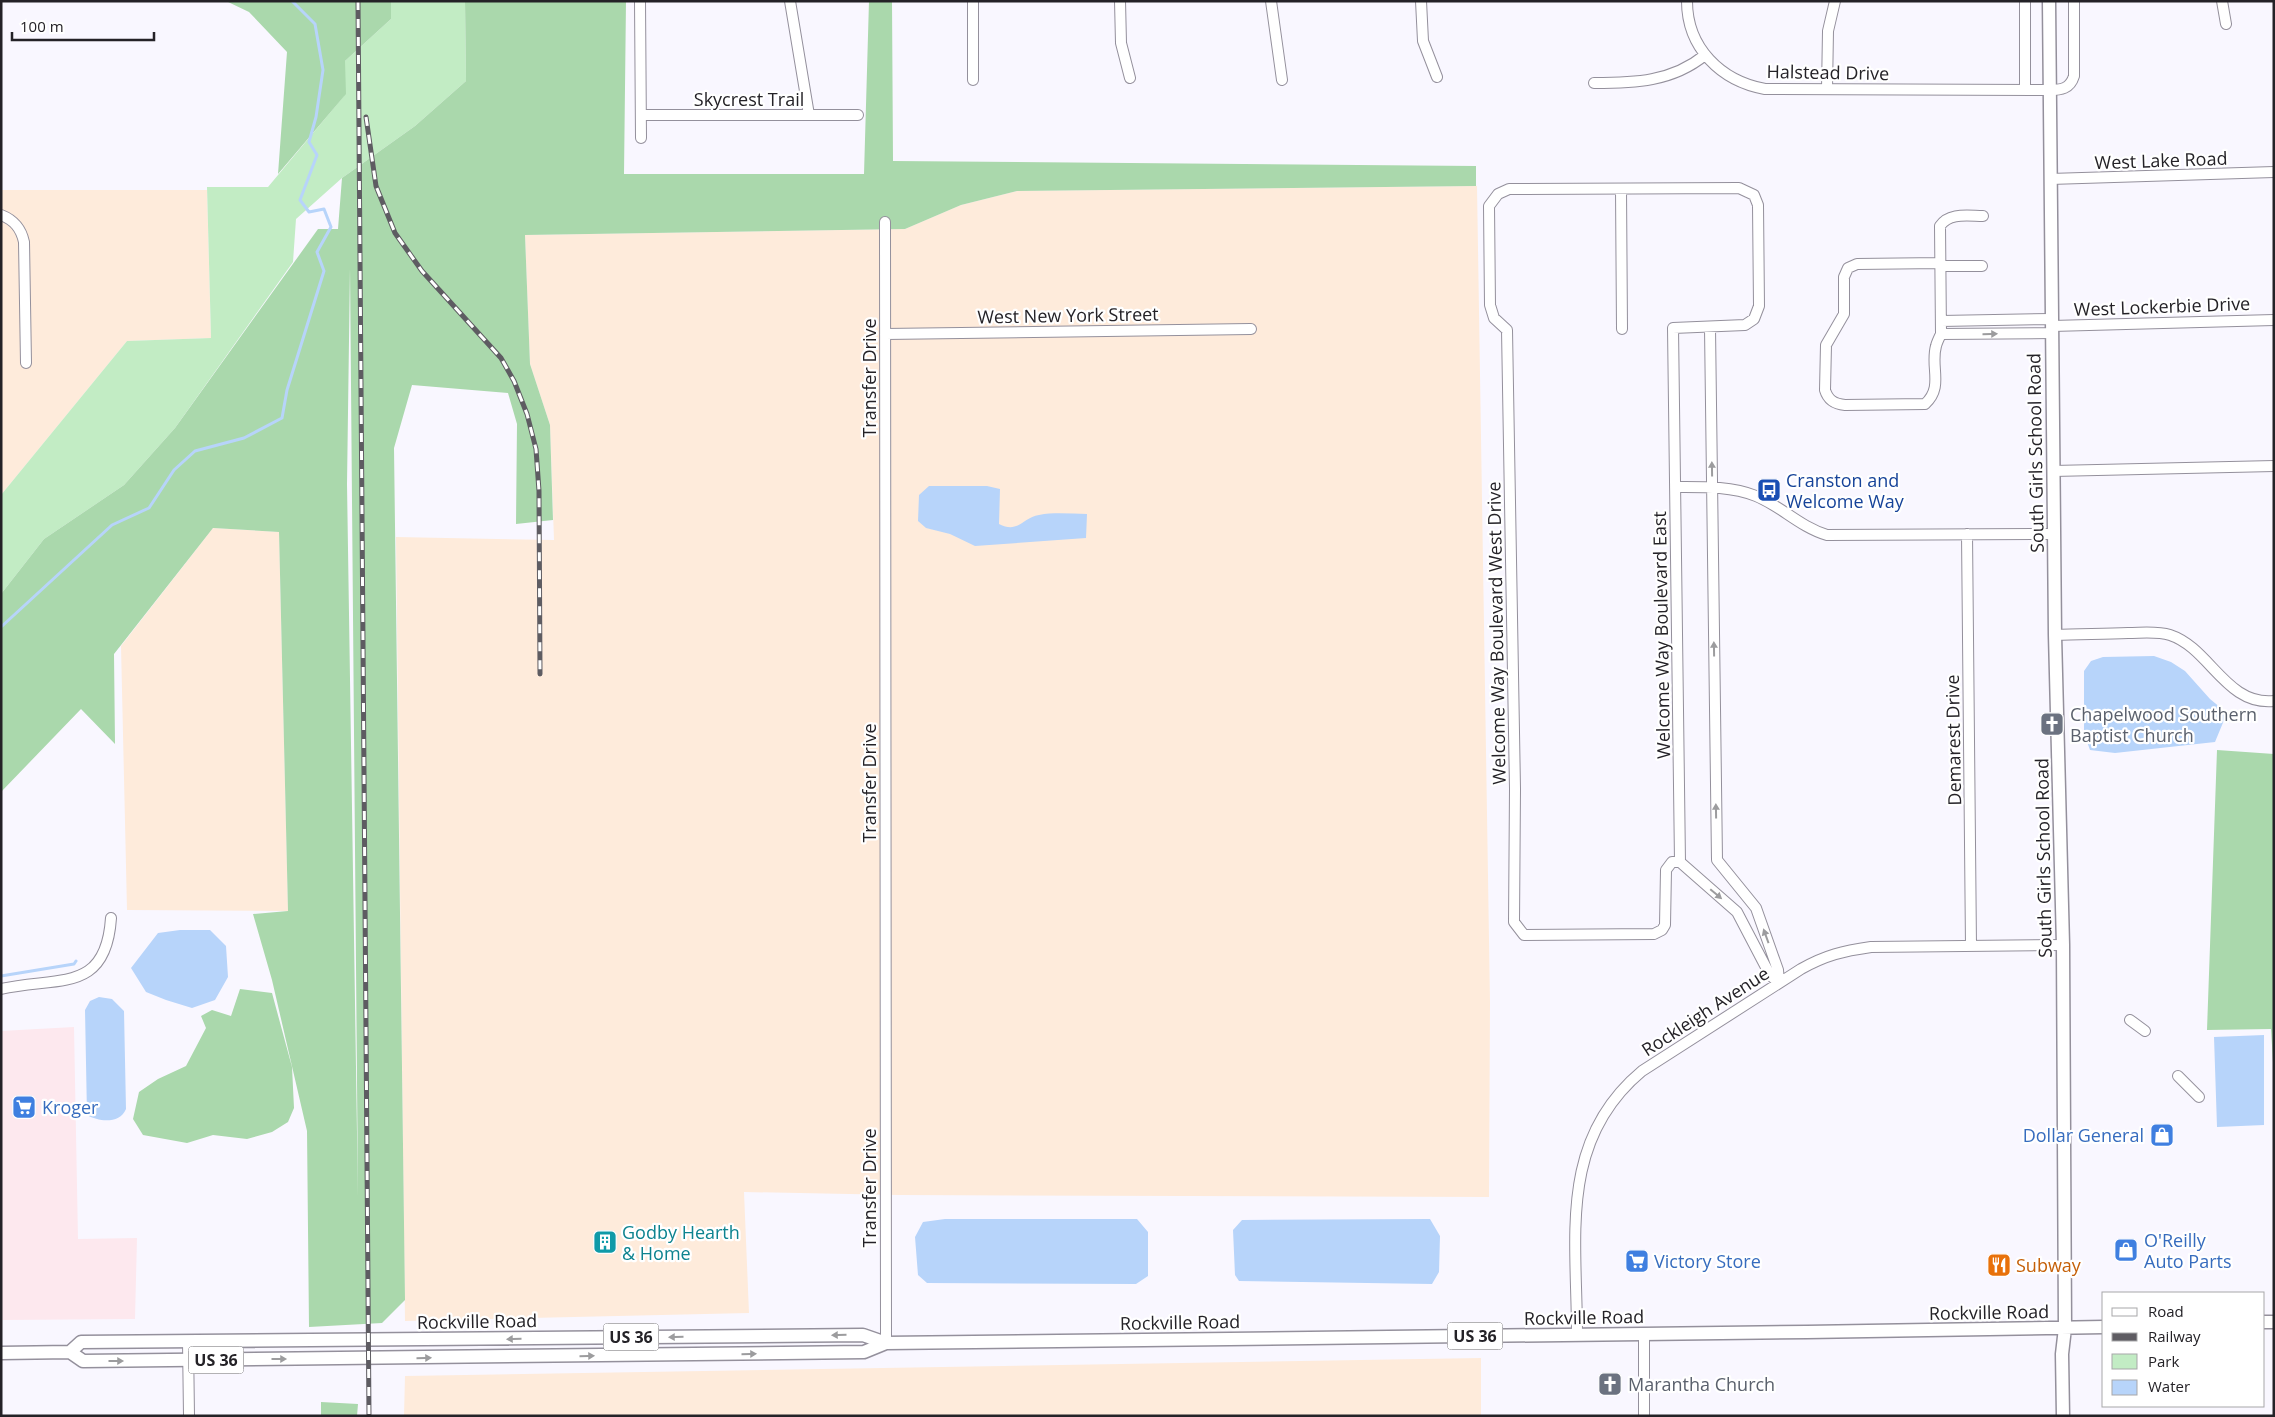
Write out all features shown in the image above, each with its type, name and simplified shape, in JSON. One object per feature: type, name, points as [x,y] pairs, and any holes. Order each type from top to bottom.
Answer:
[{"type":"main road","name":"South Girls School Road","points":[[2049,1],[2055,635],[2063,945],[2065,1328],[2062,1354],[2062,1416]]},
{"type":"main road","name":"Rockville Road","points":[[1,1353],[70,1352],[83,1361],[864,1352],[886,1343],[2102,1327]]},
{"type":"main road","name":"Rockville Road","points":[[70,1352],[81,1342],[863,1334],[886,1343]]},
{"type":"street","points":[[640,1],[641,138]]},
{"type":"street","points":[[790,1],[809,115]]},
{"type":"street","points":[[973,1],[973,80]]},
{"type":"street","points":[[1120,1],[1121,44],[1130,78]]},
{"type":"street","points":[[1271,1],[1282,80]]},
{"type":"street","points":[[1421,1],[1423,41],[1437,77]]},
{"type":"street","name":"Halstead Drive","points":[[1687,1],[1692,31],[1705,55],[1724,74],[1752,87],[1765,89],[2049,90]]},
{"type":"street","points":[[1828,89],[1828,31],[1835,1]]},
{"type":"street","points":[[2025,1],[2025,90]]},
{"type":"street","points":[[2049,90],[2063,89],[2069,85],[2074,76],[2074,1]]},
{"type":"street","points":[[2222,1],[2226,24]]},
{"type":"street","points":[[1594,83],[1628,83],[1658,79],[1675,73],[1705,55]]},
{"type":"street","name":"Skycrest Trail","points":[[641,115],[858,115]]},
{"type":"street","name":"West Lake Road","points":[[2050,179],[2274,172]]},
{"type":"street","points":[[1622,329],[1621,189],[1739,188],[1754,195],[1758,206],[1758,310],[1754,319],[1747,325],[1710,328],[1716,860],[1756,908],[1778,970],[1779,983]]},
{"type":"street","name":"Welcome Way Boulevard West Drive","points":[[1621,189],[1509,189],[1494,197],[1488,214],[1489,302],[1494,318],[1507,330],[1515,789],[1514,922],[1522,934],[1530,936],[1654,934],[1662,930],[1666,921],[1666,870],[1672,862],[1680,862]]},
{"type":"street","points":[[1,214],[12,220],[19,228],[24,242],[26,363]]},
{"type":"street","points":[[1982,266],[1940,265],[1857,264],[1848,268],[1844,277],[1844,314],[1826,345],[1826,395],[1834,403],[1845,405],[1925,404],[1931,398],[1936,388],[1936,347],[1941,334],[1940,265],[1940,226],[1944,220],[1952,216],[1983,216]]},
{"type":"street","name":"Transfer Drive","points":[[885,222],[886,1343]]},
{"type":"street","name":"West Lockerbie Drive","points":[[2052,326],[2274,320]]},
{"type":"street","points":[[1941,321],[2052,326]]},
{"type":"street","points":[[1941,334],[2052,326]]},
{"type":"street","name":"Welcome Way Boulevard East","points":[[1680,862],[1673,328],[1710,328]]},
{"type":"street","name":"West New York Street","points":[[885,334],[1251,329]]},
{"type":"street","points":[[2053,472],[2274,466]]},
{"type":"street","points":[[1675,487],[1712,487],[1757,496],[1812,530],[1827,534],[2054,534]]},
{"type":"street","name":"Demarest Drive","points":[[1967,534],[1971,946]]},
{"type":"street","points":[[2055,635],[2168,634],[2188,644],[2242,694],[2254,699],[2274,701]]},
{"type":"street","points":[[1680,862],[1737,912],[1770,975],[1779,983]]},
{"type":"street","points":[[1,989],[76,977],[91,970],[99,960],[106,945],[111,918]]},
{"type":"street","name":"Rockleigh Avenue","points":[[1577,1334],[1577,1192],[1585,1153],[1597,1125],[1617,1096],[1642,1071],[1820,958],[1841,951],[1871,947],[2063,945]]},
{"type":"street","points":[[2130,1020],[2145,1031]]},
{"type":"street","points":[[2178,1076],[2199,1097]]},
{"type":"street","points":[[1644,1334],[1644,1416]]},
{"type":"street","points":[[188,1342],[189,1416]]},
{"type":"shaded area","points":[[1477,186],[1490,1002],[1489,1197],[899,1195],[744,1192],[749,1313],[405,1321],[396,537],[554,540],[550,425],[530,364],[525,235],[905,229],[961,205],[1017,191]]},
{"type":"shaded area","points":[[1,190],[207,190],[211,338],[127,341],[1,495]]},
{"type":"shaded area","points":[[213,528],[279,532],[288,911],[127,910],[121,646]]},
{"type":"shaded area","points":[[74,1027],[78,1239],[137,1238],[135,1319],[1,1320],[1,1031]]},
{"type":"shaded area","points":[[1481,1358],[1481,1416],[404,1416],[405,1376]]},
{"type":"green space","points":[[226,1],[391,1],[391,19],[345,61],[346,94],[278,174],[287,52],[249,12]]},
{"type":"green space","points":[[391,1],[465,1],[466,81],[415,126],[342,178],[296,219],[293,262],[175,428],[124,485],[44,539],[1,594],[1,495],[127,341],[211,338],[207,187],[268,187],[344,96],[345,61],[391,19]]},
{"type":"green space","points":[[465,1],[626,1],[624,174],[864,174],[869,1],[892,1],[893,161],[1476,166],[1476,186],[1017,191],[961,205],[905,229],[525,235],[530,364],[550,425],[553,520],[516,524],[517,424],[508,393],[412,385],[394,448],[405,1300],[382,1323],[309,1327],[307,1131],[272,980],[253,914],[288,911],[279,532],[213,528],[114,654],[115,744],[81,709],[1,792],[1,594],[44,539],[124,485],[175,428],[318,229],[338,229],[342,178],[415,126],[466,81]],"holes":[[[350,268],[358,1197],[347,484]]]},
{"type":"green space","points":[[2217,750],[2274,754],[2274,1079],[2271,1029],[2207,1030]]},
{"type":"green space","points":[[240,989],[272,993],[292,1067],[294,1108],[288,1122],[272,1132],[247,1139],[213,1135],[187,1143],[143,1135],[133,1119],[139,1092],[158,1079],[186,1066],[206,1028],[201,1016],[212,1010],[231,1016]]},
{"type":"green space","points":[[321,1402],[358,1404],[357,1416],[321,1416]]},
{"type":"water","points":[[929,486],[987,486],[1000,489],[999,524],[1006,527],[1016,526],[1039,515],[1057,513],[1087,514],[1086,538],[975,546],[950,534],[926,528],[918,521],[919,495]]},
{"type":"water","points":[[2154,656],[2171,662],[2185,671],[2210,699],[2227,713],[2215,742],[2115,753],[2090,750],[2084,733],[2084,671],[2091,661],[2103,657]]},
{"type":"water","points":[[180,930],[210,930],[226,946],[228,977],[215,1000],[192,1008],[146,992],[131,968],[158,933]]},
{"type":"water","points":[[99,997],[112,999],[124,1011],[126,1109],[119,1117],[109,1120],[97,1119],[87,1115],[85,1010],[90,1001]]},
{"type":"water","points":[[2264,1035],[2264,1125],[2217,1127],[2214,1037]]},
{"type":"water","points":[[945,1219],[1137,1219],[1148,1232],[1148,1276],[1136,1284],[927,1283],[918,1275],[915,1237],[923,1222]]},
{"type":"water","points":[[1430,1219],[1440,1236],[1439,1272],[1432,1284],[1239,1281],[1235,1275],[1233,1230],[1242,1220]]},
{"type":"waterway","points":[[1,627],[112,525],[149,508],[174,470],[195,451],[244,438],[282,418],[287,390],[324,271],[317,252],[331,227],[324,209],[309,212],[300,200],[317,155],[309,142],[316,117],[323,70],[315,24],[292,1]]},
{"type":"waterway","points":[[1,976],[74,964],[76,961]]},
{"type":"railway","points":[[358,1],[369,1416]]},
{"type":"railway","points":[[366,117],[376,186],[395,233],[422,271],[501,358],[514,381],[527,414],[536,449],[539,491],[540,674]]},
{"type":"place","name":"Cranston and Welcome Way","points":[[1769,490]]},
{"type":"place","name":"Chapelwood Southern Baptist Church","points":[[2052,724]]},
{"type":"place","name":"Kroger","points":[[24,1107]]},
{"type":"place","name":"Dollar General","points":[[2162,1135]]},
{"type":"place","name":"Godby Hearth & Home","points":[[605,1242]]},
{"type":"place","name":"O'Reilly Auto Parts","points":[[2126,1250]]},
{"type":"place","name":"Victory Store","points":[[1637,1261]]},
{"type":"place","name":"Subway","points":[[1999,1265]]},
{"type":"place","name":"Marantha Church","points":[[1610,1384]]}]
